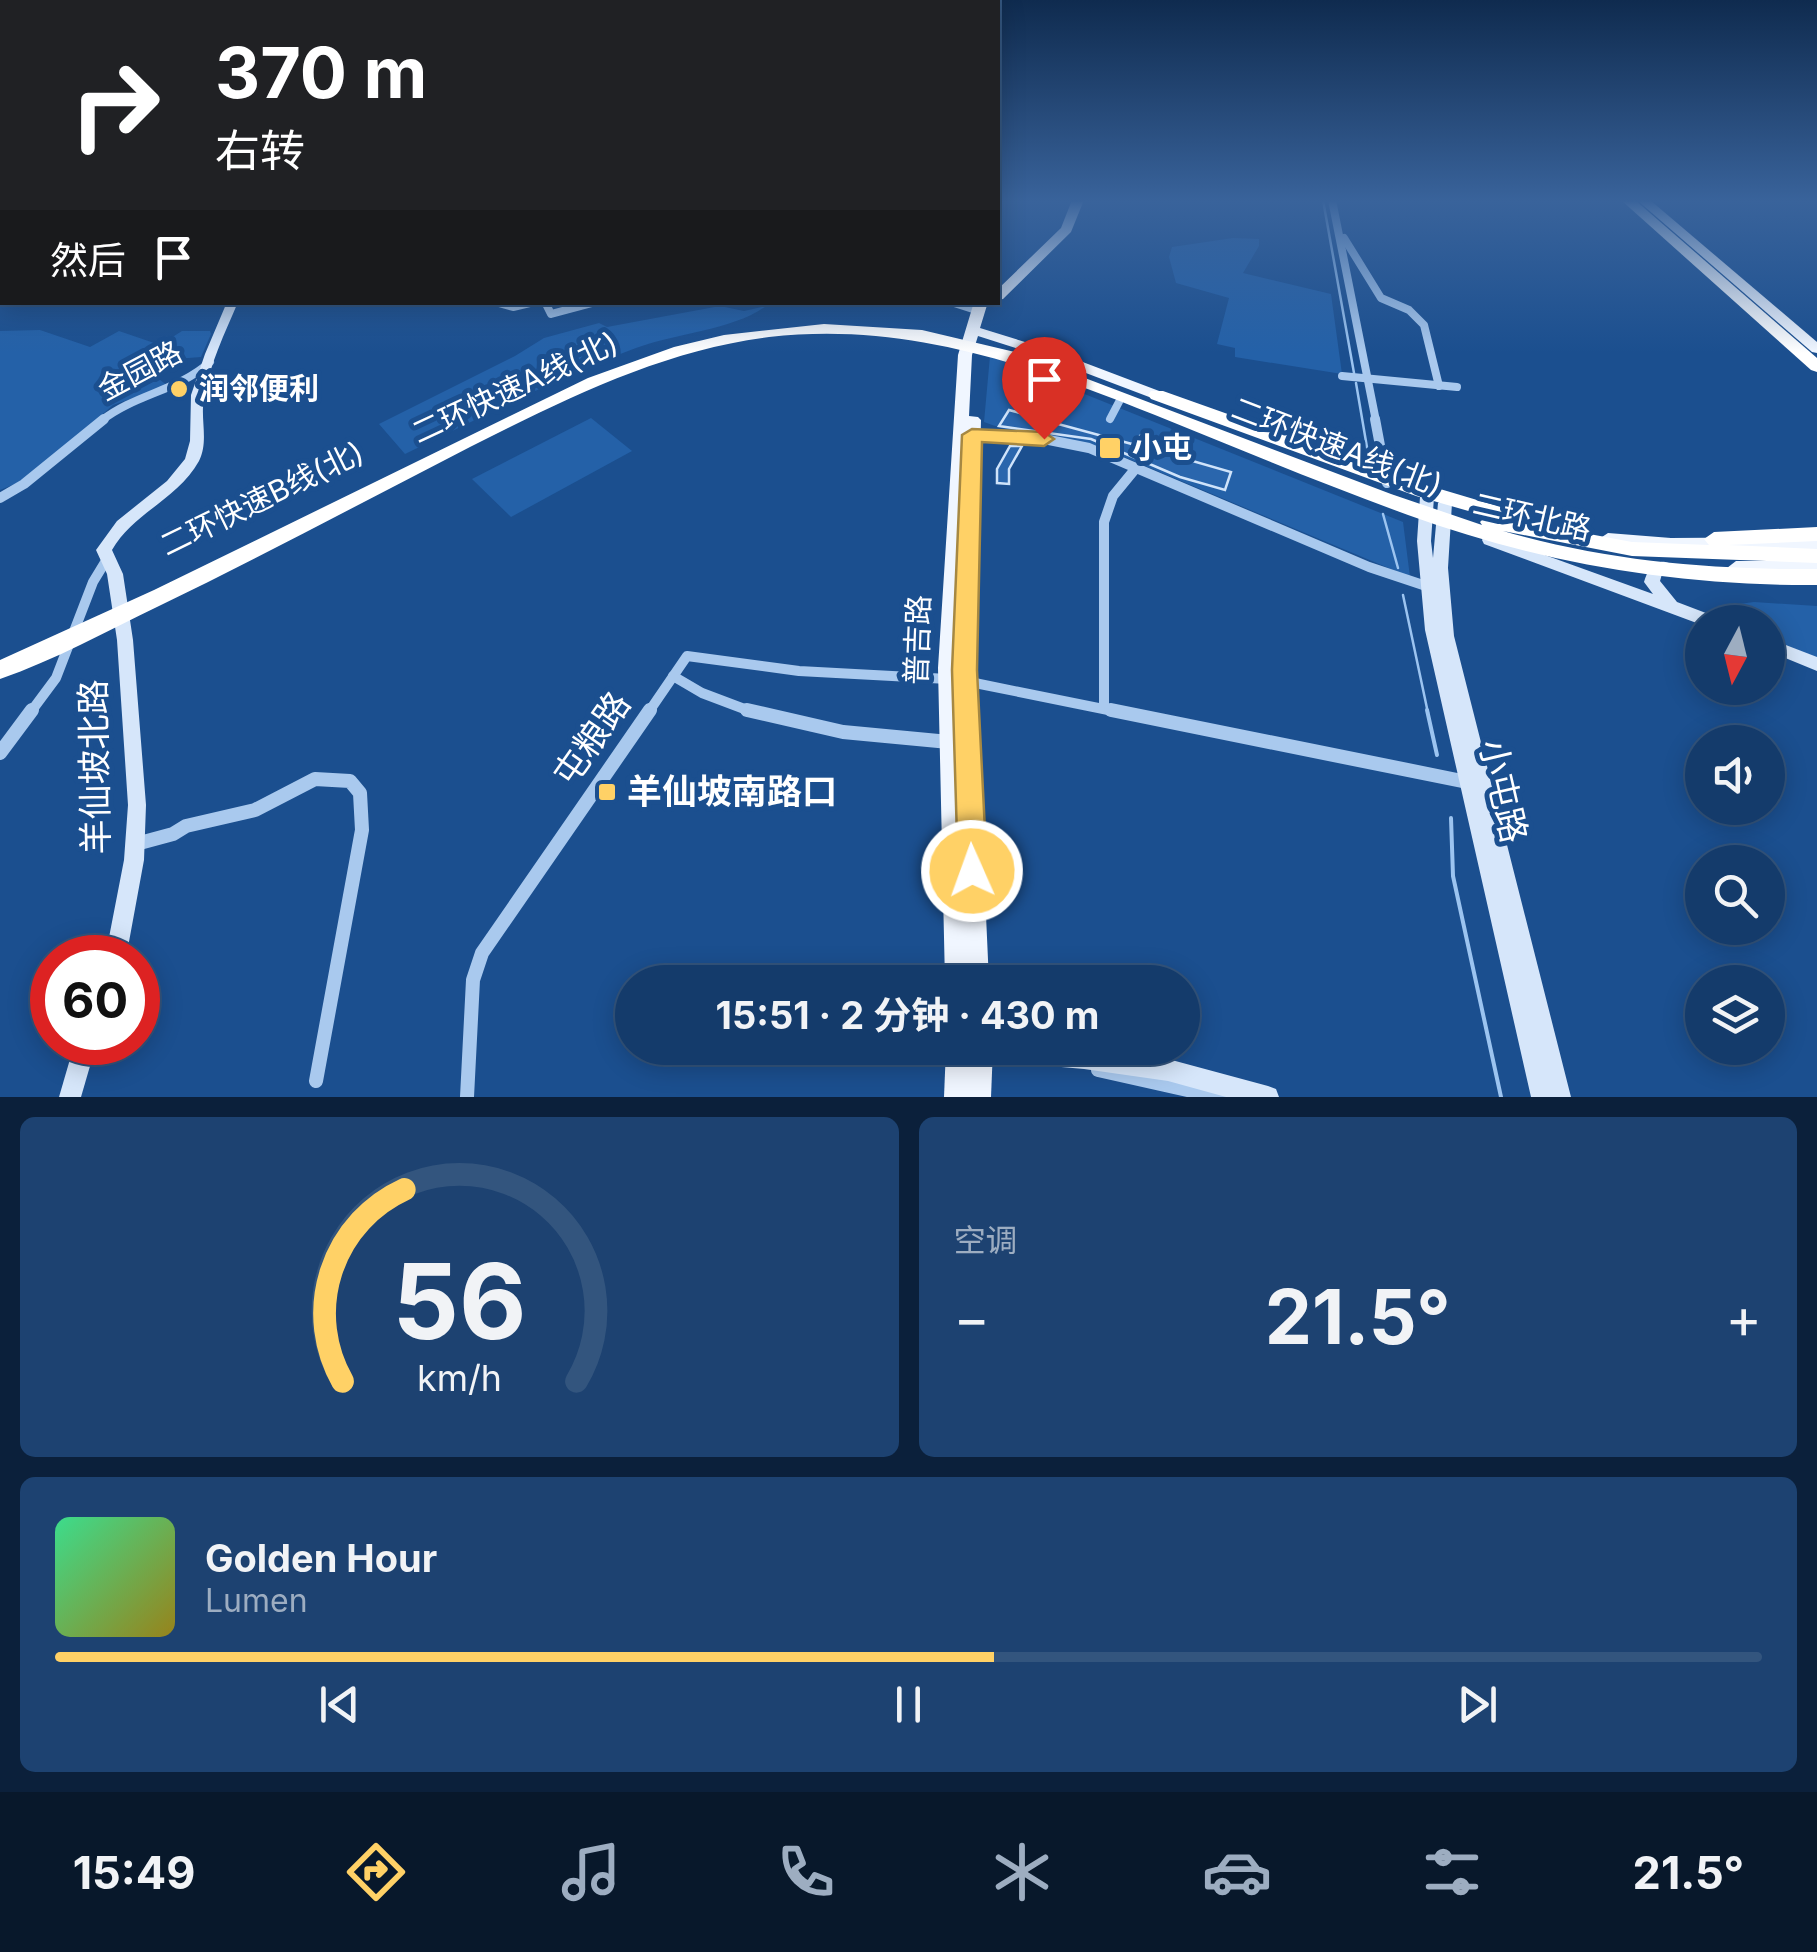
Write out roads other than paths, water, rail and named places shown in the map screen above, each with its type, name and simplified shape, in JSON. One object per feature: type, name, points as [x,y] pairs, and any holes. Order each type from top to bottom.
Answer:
[{"type":"highway","points":[[1683,251],[1817,370]]},
{"type":"highway","points":[[1700,251],[1817,352]]},
{"type":"highway","name":"二环快速A线(北)","points":[[0,670],[591,384],[661,355],[750,331],[908,331],[970,342],[1040,359],[1386,500],[1490,536],[1606,564],[1817,582]]},
{"type":"highway","name":"二环快速B线(北)","points":[[0,658],[584,377],[656,348],[750,331]]},
{"type":"highway","points":[[1040,359],[1423,491],[1522,520],[1661,540],[1817,534]]},
{"type":"highway","points":[[1040,359],[1473,517],[1592,544],[1817,556]]},
{"type":"highway","points":[[1040,359],[1368,503],[1513,553],[1586,571],[1680,585],[1740,588],[1817,582]]},
{"type":"highway","points":[[1701,552],[1817,543]]},
{"type":"main road","points":[[1000,282],[1034,251]]},
{"type":"main road","name":"普吉路","points":[[1000,296],[1043,251]]},
{"type":"main road","points":[[1682,251],[1817,370]]},
{"type":"main road","name":"普吉路","points":[[957,965],[950,742],[975,339],[993,305]]},
{"type":"main road","name":"普吉路","points":[[976,965],[956,680],[979,306]]},
{"type":"main road","name":"二环北路","points":[[975,339],[1120,400],[1438,522],[1556,553],[1664,567],[1817,568]]},
{"type":"main road","name":"二环北路","points":[[975,339],[1078,364],[1387,484],[1529,526],[1628,542],[1817,543]]},
{"type":"main road","points":[[957,1097],[967,1065]]},
{"type":"main road","points":[[975,1065],[978,1097]]},
{"type":"street","points":[[1343,251],[1387,484]]},
{"type":"street","points":[[1352,251],[1382,298],[1409,310],[1424,325],[1439,386]]},
{"type":"street","points":[[1346,265],[1361,265]]},
{"type":"street","points":[[0,753],[56,678],[93,582],[111,567],[104,550],[108,541],[166,492],[189,466],[197,449],[196,404],[232,305]]},
{"type":"street","points":[[546,305],[551,314],[585,305]]},
{"type":"street","name":"金园路","points":[[0,498],[24,484],[109,413],[188,380],[211,362]]},
{"type":"street","points":[[1342,376],[1457,387]]},
{"type":"street","points":[[1110,419],[1120,400]]},
{"type":"street","points":[[972,435],[1067,442],[1369,567],[1426,586]]},
{"type":"street","points":[[1104,707],[1104,522],[1114,496],[1136,468]]},
{"type":"street","name":"小屯路","points":[[1436,500],[1446,636],[1560,1097]]},
{"type":"street","points":[[1438,522],[1685,612]]},
{"type":"street","name":"小屯路","points":[[1438,522],[1426,586],[1467,782],[1542,1097]]},
{"type":"street","name":"羊仙坡北路","points":[[111,567],[125,640],[136,776],[136,844],[118,935]]},
{"type":"street","points":[[1664,567],[1653,573],[1653,585],[1666,600],[1685,611]]},
{"type":"street","points":[[1785,651],[1817,664]]},
{"type":"street","points":[[950,742],[813,729],[712,696],[673,676],[687,656],[798,671],[956,680],[1467,782]]},
{"type":"street","name":"屯粮路","points":[[467,1097],[472,980],[482,954],[673,676]]},
{"type":"street","points":[[136,844],[173,834],[186,826],[255,810],[315,779],[350,780],[360,793],[362,830],[316,1081]]},
{"type":"street","points":[[70,1097],[79,1065]]},
{"type":"street","points":[[1075,1065],[1220,1097]]},
{"type":"street","points":[[1133,1065],[1168,1070],[1268,1097]]},
{"type":"waterway","points":[[1332,251],[1354,373]]},
{"type":"waterway","points":[[1356,383],[1370,465]]},
{"type":"waterway","points":[[1383,514],[1398,568]]},
{"type":"waterway","points":[[1403,595],[1428,713]]},
{"type":"waterway","points":[[1427,710],[1437,755]]},
{"type":"waterway","points":[[1451,818],[1453,876],[1501,1097]]},
{"type":"place","name":"润邻便利","points":[[179,389]]},
{"type":"place","name":"小屯","points":[[1110,448]]},
{"type":"place","name":"羊仙坡南路口","points":[[607,792]]}]
